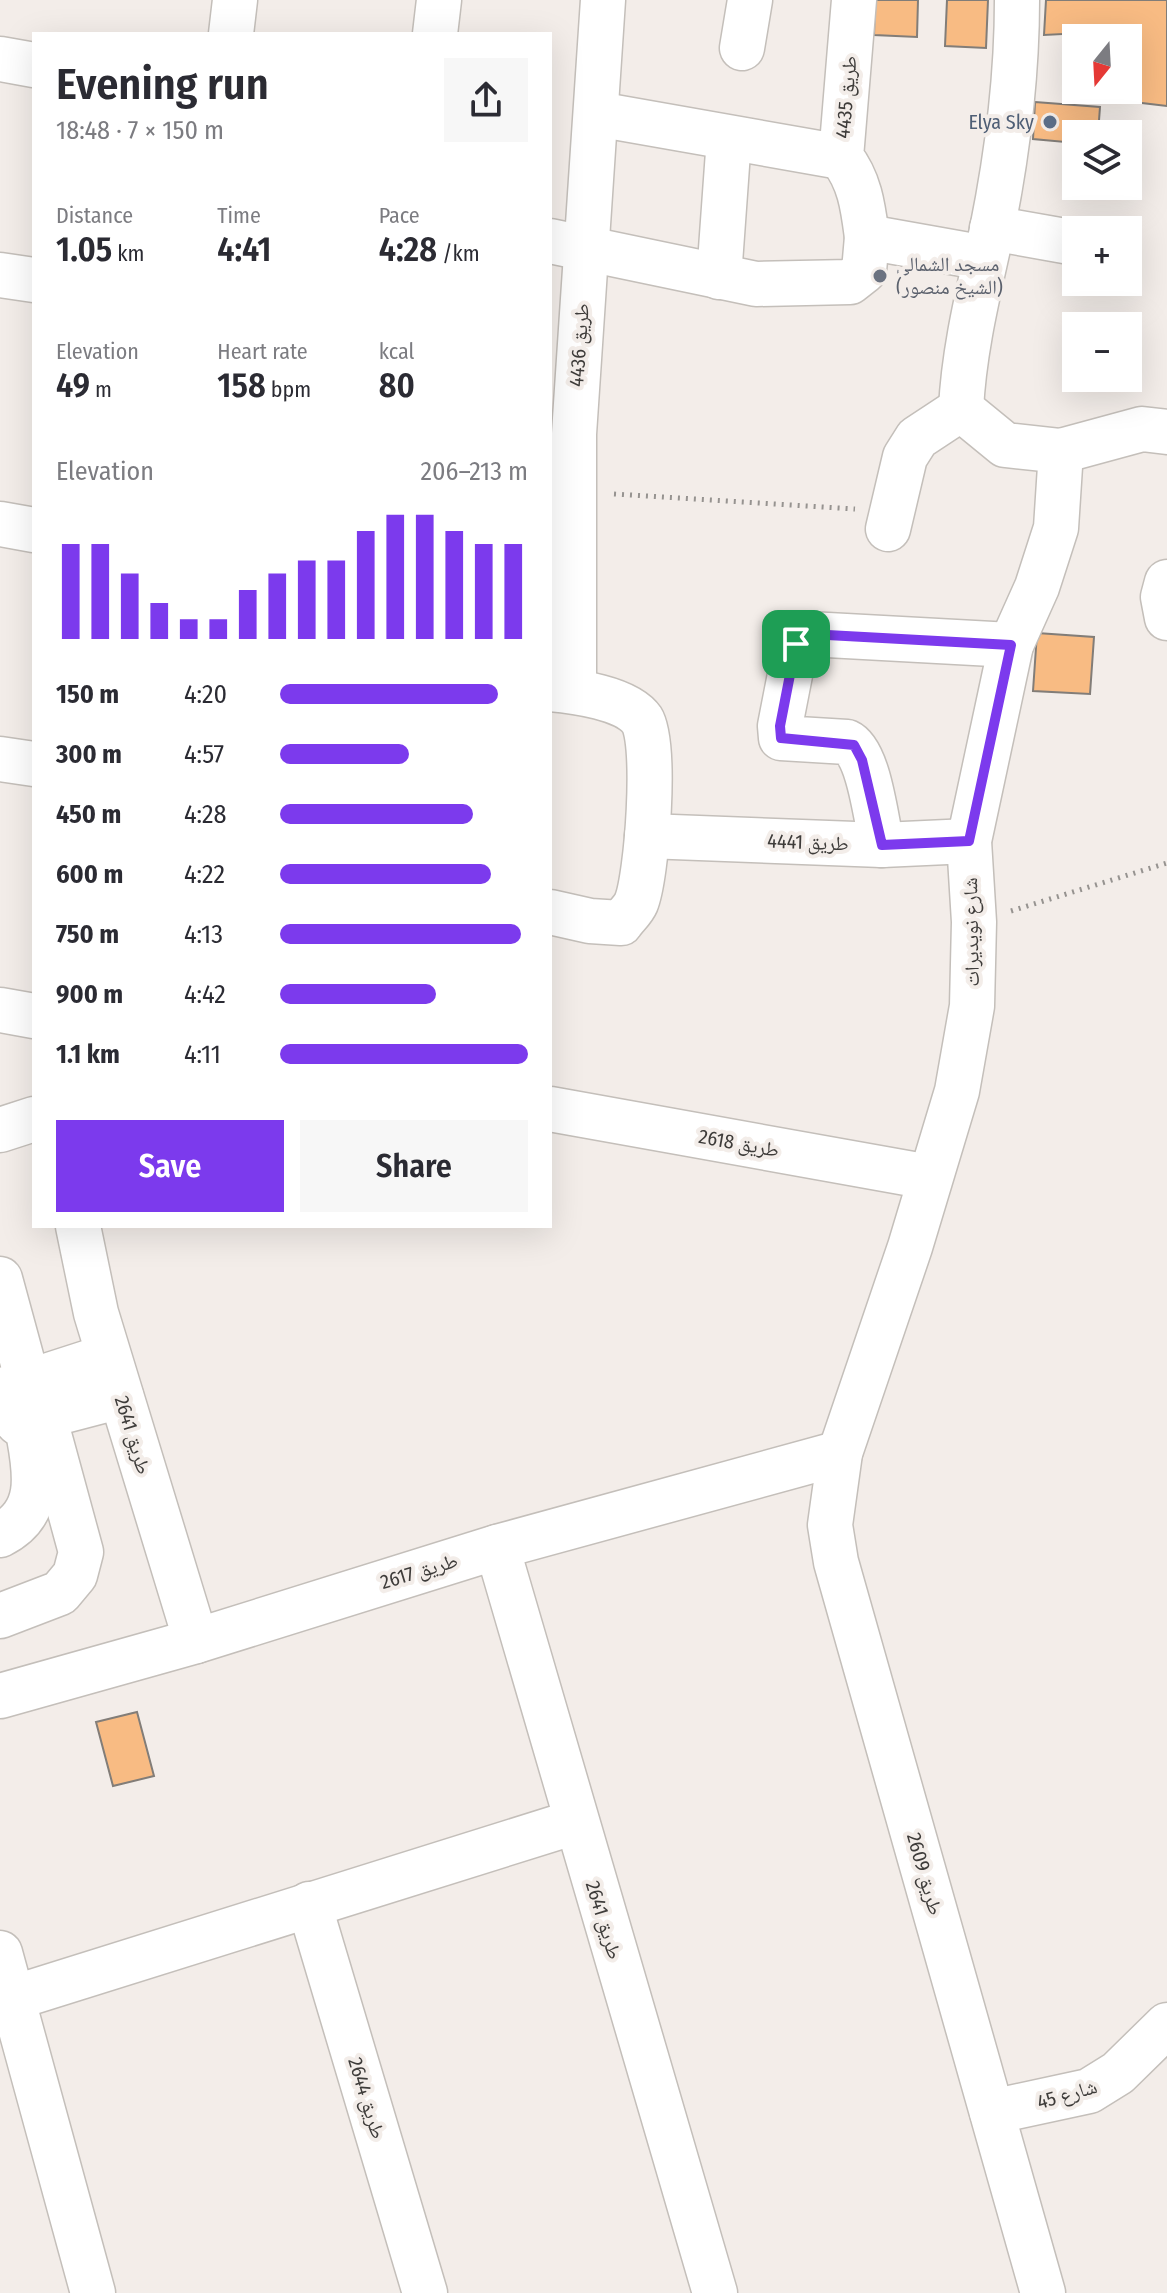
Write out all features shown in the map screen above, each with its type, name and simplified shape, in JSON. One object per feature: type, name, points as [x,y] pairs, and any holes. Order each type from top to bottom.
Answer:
[{"type":"street","points":[[231,32],[235,0]]},
{"type":"street","points":[[435,32],[439,0]]},
{"type":"street","name":"طريق 4436","points":[[562,690],[562,491],[574,434],[568,245],[597,114],[603,0]]},
{"type":"street","points":[[742,48],[750,0]]},
{"type":"street","name":"طريق 4435","points":[[568,245],[756,284],[850,282],[864,271],[867,237],[861,197],[853,172],[841,157],[854,0]]},
{"type":"street","points":[[961,409],[963,365],[989,243],[1017,46],[1017,0]]},
{"type":"street","points":[[0,59],[32,65]]},
{"type":"street","points":[[597,114],[841,157]]},
{"type":"street","points":[[719,277],[729,138]]},
{"type":"street","points":[[867,237],[1062,243]]},
{"type":"street","points":[[0,275],[32,280]]},
{"type":"street","points":[[961,409],[1005,445],[1061,451],[1142,429],[1167,432]]},
{"type":"street","points":[[890,520],[905,457],[917,438],[961,409]]},
{"type":"street","name":"شارع نويديرات","points":[[840,1453],[910,1247],[959,1077],[972,1006],[974,922],[969,841],[1011,645],[1037,587],[1056,528],[1061,451]]},
{"type":"street","points":[[0,524],[32,530]]},
{"type":"street","points":[[1167,582],[1163,597],[1167,618]]},
{"type":"street","points":[[882,845],[862,760],[854,745],[781,738],[780,726],[796,644],[809,634],[1011,645]]},
{"type":"street","points":[[552,912],[590,921],[621,923],[636,903],[647,836],[651,744],[641,718],[614,701],[562,690]]},
{"type":"street","points":[[0,759],[32,764]]},
{"type":"street","name":"طريق 4441","points":[[647,836],[882,845],[969,841]]},
{"type":"street","points":[[0,1010],[32,1016]]},
{"type":"street","name":"طريق 2618","points":[[552,1109],[929,1177]]},
{"type":"street","points":[[0,1130],[32,1120]]},
{"type":"street","name":"طريق 2641","points":[[78,1228],[114,1376],[196,1641]]},
{"type":"street","points":[[0,1279],[19,1404],[81,1552],[75,1575],[60,1593],[0,1616]]},
{"type":"street","points":[[0,1343],[19,1404],[36,1480],[29,1509],[20,1521],[0,1535]]},
{"type":"street","points":[[19,1404],[114,1376]]},
{"type":"street","name":"طريق 2617","points":[[0,1696],[196,1641],[497,1547],[840,1453]]},
{"type":"street","name":"طريق 2609","points":[[840,1453],[830,1525],[836,1562],[1043,2293]]},
{"type":"street","name":"طريق 2641","points":[[497,1547],[715,2293]]},
{"type":"street","points":[[13,1998],[575,1822]]},
{"type":"street","name":"طريق 2644","points":[[309,1904],[425,2293]]},
{"type":"street","points":[[0,1953],[93,2293]]},
{"type":"street","name":"شارع 45","points":[[992,2112],[1089,2091],[1118,2073],[1167,2025]]},
{"type":"path","points":[[562,491],[890,520]]},
{"type":"path","points":[[974,922],[1167,863]]},
{"type":"building","points":[[875,0],[918,0],[917,37],[874,35]]},
{"type":"building","points":[[947,0],[988,0],[986,48],[945,46]]},
{"type":"building","points":[[1046,0],[1167,0],[1167,106],[1142,103],[1142,24],[1062,24],[1062,34],[1044,35]]},
{"type":"building","points":[[1035,102],[1100,107],[1099,120],[1062,120],[1062,142],[1033,139]]},
{"type":"building","points":[[1037,633],[1094,637],[1090,694],[1033,691]]},
{"type":"building","points":[[137,1712],[154,1776],[113,1786],[96,1722]]},
{"type":"place","name":"Elya Sky","points":[[1050,122]]},
{"type":"place","name":"مسجد الشمالي (الشيخ منصور)","points":[[880,276]]},
{"type":"route","points":[[809,634],[1011,645],[969,841],[882,845],[860,752],[854,745],[847,742],[787,741],[781,738],[779,732],[796,644],[801,637],[809,634]]}]
